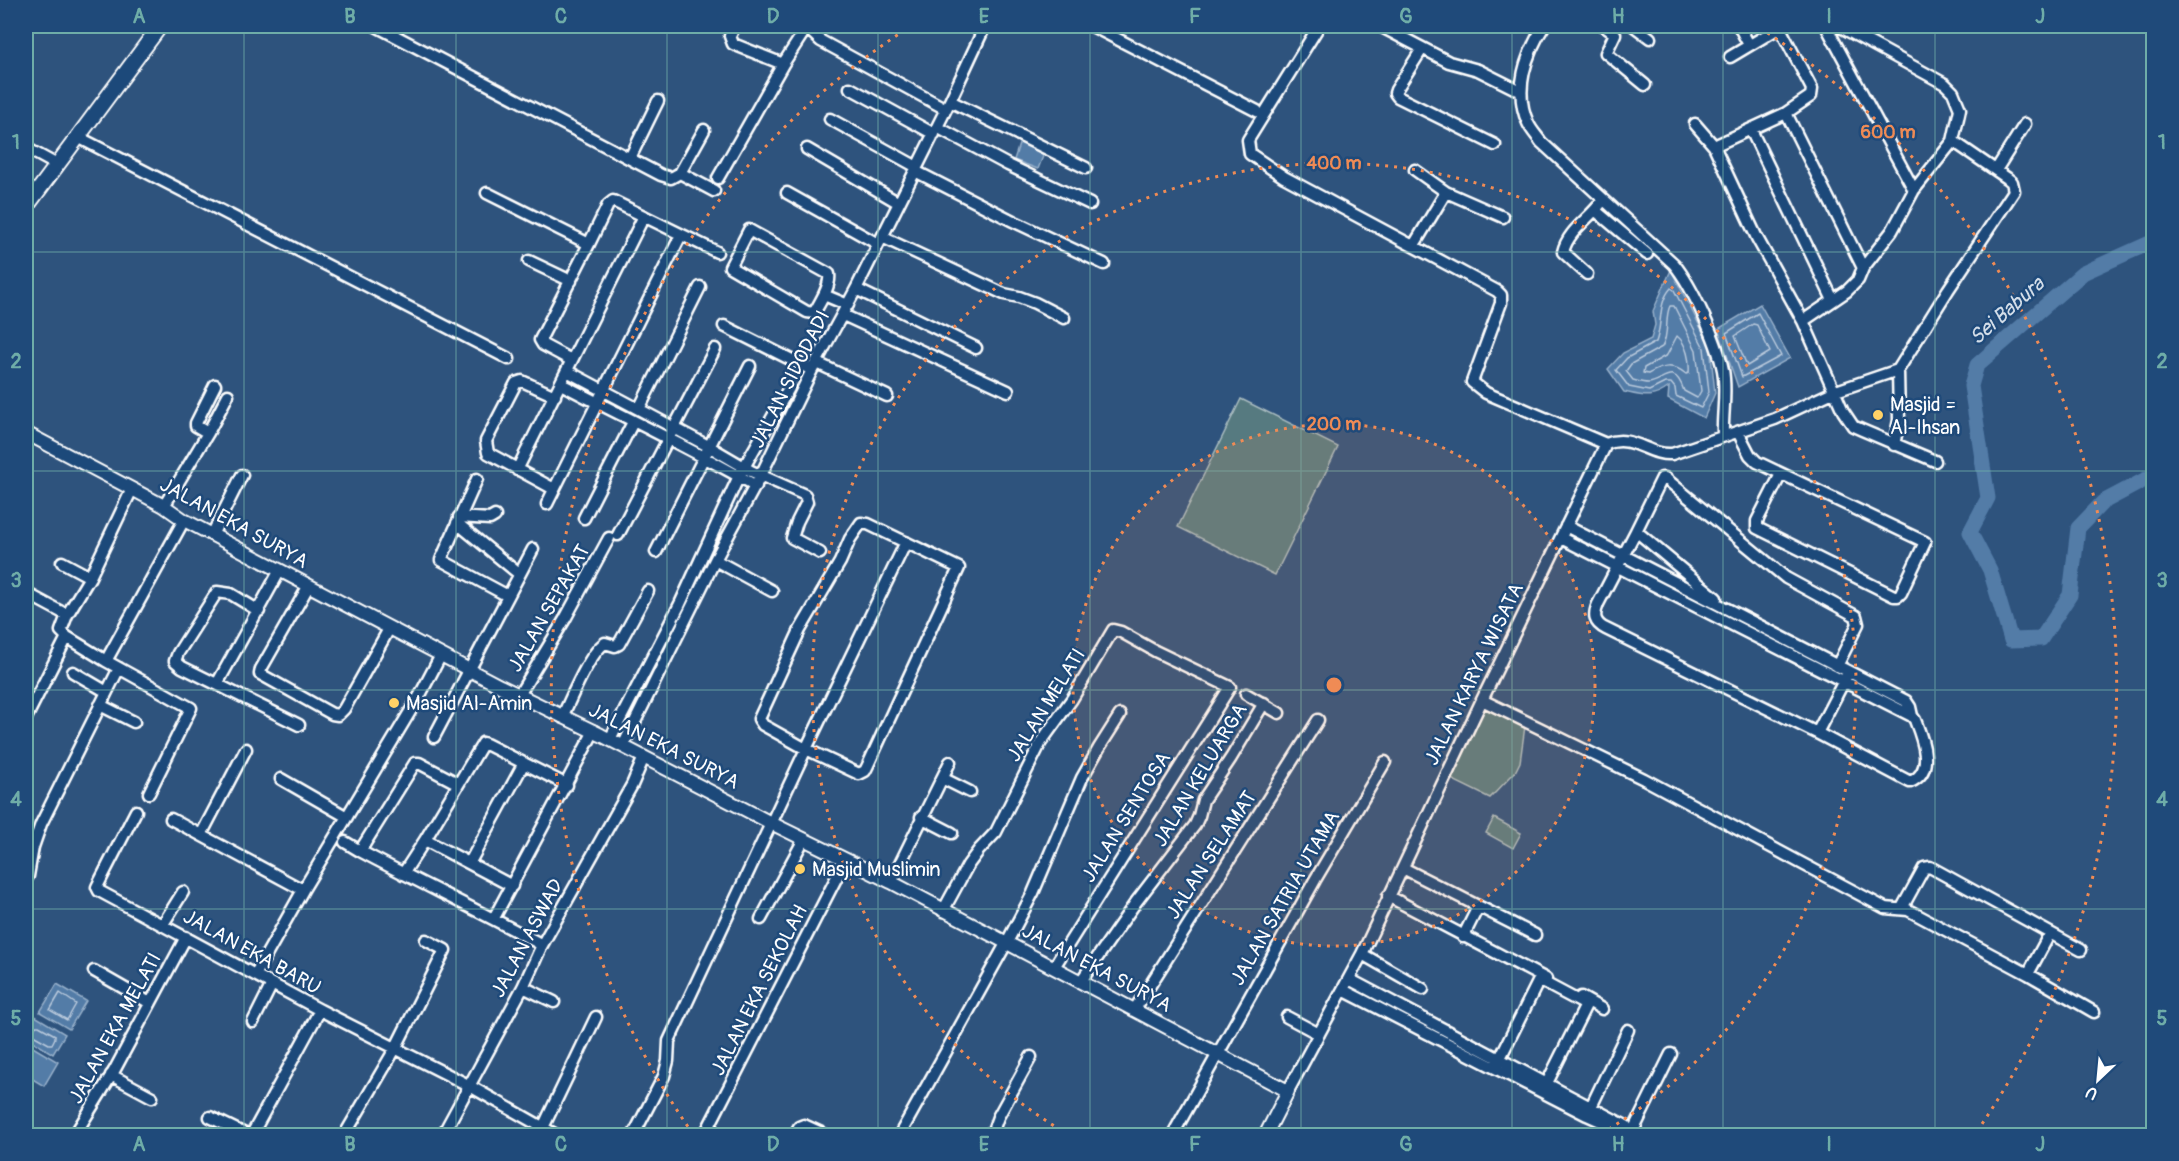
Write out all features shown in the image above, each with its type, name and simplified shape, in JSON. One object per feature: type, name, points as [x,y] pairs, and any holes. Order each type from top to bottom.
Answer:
[{"type":"main road","points":[[26,207],[160,26]]},
{"type":"street","points":[[376,26],[667,177],[675,178],[680,173],[704,130]]},
{"type":"street","points":[[735,26],[730,36],[731,42],[783,64]]},
{"type":"street","points":[[717,178],[806,26],[820,41],[948,105],[1086,168]]},
{"type":"street","name":"JALAN SIDODADI","points":[[623,746],[715,560],[756,486],[856,289],[985,26]]},
{"type":"street","points":[[1092,26],[1257,111]]},
{"type":"street","points":[[1319,26],[1248,140],[1250,154],[1284,177],[1414,245],[1501,295],[1501,303],[1472,379],[1476,387],[1486,393],[1606,444],[1616,440],[1625,441],[1663,454],[1679,452],[1775,419],[1833,392],[1898,370]]},
{"type":"street","points":[[1380,26],[1449,62],[1478,70],[1520,91]]},
{"type":"street","points":[[1544,26],[1528,54],[1520,91],[1528,124],[1541,142],[1674,264],[1685,278],[1707,325],[1723,370],[1725,403],[1723,436]]},
{"type":"street","points":[[1604,26],[1619,30],[1606,53],[1645,84]]},
{"type":"street","points":[[1634,26],[1650,38]]},
{"type":"street","points":[[1739,26],[1749,45]]},
{"type":"street","points":[[1826,26],[1914,190]]},
{"type":"street","points":[[1803,321],[1847,291],[1858,280],[1863,268],[1892,231],[1914,190],[1953,141],[1960,109],[1953,92],[1933,76],[1839,26]]},
{"type":"street","points":[[1714,146],[1786,113],[1809,98],[1812,92],[1781,27],[1730,57]]},
{"type":"street","points":[[1422,49],[1396,90],[1398,97],[1495,145]]},
{"type":"street","points":[[850,88],[1090,204]]},
{"type":"street","points":[[630,158],[658,101]]},
{"type":"street","points":[[1786,113],[1863,268]]},
{"type":"street","points":[[830,119],[916,169],[1013,221],[1104,264]]},
{"type":"street","points":[[1695,124],[1714,146],[1756,238],[1803,321],[1833,392],[1848,420],[1853,426],[1935,461]]},
{"type":"street","points":[[1996,170],[2025,124]]},
{"type":"street","points":[[1751,130],[1833,300]]},
{"type":"street","points":[[78,137],[509,359]]},
{"type":"street","points":[[1894,445],[1899,420],[1898,370],[2014,191],[2012,182],[1953,141]]},
{"type":"street","points":[[26,148],[57,165]]},
{"type":"street","points":[[807,149],[899,203]]},
{"type":"street","points":[[1414,170],[1446,192],[1503,217]]},
{"type":"street","points":[[680,173],[714,191]]},
{"type":"street","points":[[1414,245],[1446,192]]},
{"type":"street","points":[[487,193],[589,244]]},
{"type":"street","points":[[787,193],[880,240],[1004,294],[1035,303],[1064,318]]},
{"type":"street","points":[[1587,274],[1563,252],[1568,238],[1604,200]]},
{"type":"street","points":[[571,360],[543,345],[540,340],[611,202],[618,203],[717,252]]},
{"type":"street","points":[[1596,211],[1647,254]]},
{"type":"street","points":[[517,470],[644,216]]},
{"type":"street","points":[[749,230],[829,274],[830,278],[824,295],[814,313],[811,314],[730,267],[749,230]]},
{"type":"street","points":[[547,504],[681,235]]},
{"type":"street","points":[[529,261],[571,281]]},
{"type":"street","points":[[639,409],[700,287]]},
{"type":"street","points":[[856,289],[976,348]]},
{"type":"street","points":[[824,295],[845,310],[1008,391]]},
{"type":"street","points":[[724,326],[887,396]]},
{"type":"street","name":"JALAN SEPAKAT","points":[[519,695],[614,536],[715,349]]},
{"type":"street","points":[[656,552],[750,366]]},
{"type":"street","points":[[567,371],[639,409],[704,458],[742,472],[761,475],[805,495],[807,498],[792,538],[820,553]]},
{"type":"street","points":[[554,489],[488,453],[486,441],[516,383],[522,381],[555,396]]},
{"type":"street","points":[[561,384],[633,422],[670,432],[710,447],[756,486]]},
{"type":"street","points":[[208,433],[196,426],[196,423],[215,385]]},
{"type":"street","points":[[610,739],[680,604],[742,472],[789,388]]},
{"type":"street","points":[[164,506],[228,395]]},
{"type":"street","points":[[584,518],[633,422]]},
{"type":"street","points":[[1738,432],[1756,462],[1925,542],[1898,596],[1757,528],[1757,521],[1781,474]]},
{"type":"street","name":"JALAN EKA SURYA","points":[[26,433],[164,506],[184,520],[279,572],[891,882],[1288,1091]]},
{"type":"street","name":"JALAN KARYA WISATA","points":[[1265,1136],[1362,954],[1606,444]]},
{"type":"street","points":[[212,535],[242,475]]},
{"type":"street","points":[[1566,526],[1622,561],[1846,677],[1906,702],[1910,707],[1926,753],[1922,771],[1911,782],[1597,624],[1596,610],[1622,561],[1662,478],[1664,477],[1786,578],[1857,616],[1858,624],[1837,666]]},
{"type":"street","points":[[477,479],[441,560],[508,596]]},
{"type":"street","points":[[132,489],[61,631],[106,661],[191,708],[149,793]]},
{"type":"street","points":[[458,520],[490,519],[495,516]]},
{"type":"street","points":[[106,661],[184,520]]},
{"type":"street","points":[[458,520],[519,574]]},
{"type":"street","points":[[861,523],[868,524],[959,568],[865,771],[859,774],[806,749],[760,724],[759,719],[800,630],[861,523]]},
{"type":"street","points":[[1636,531],[1731,611]]},
{"type":"street","points":[[1561,538],[1622,561],[1731,611],[1837,666],[1846,677]]},
{"type":"street","points":[[633,1136],[664,1076],[668,1061],[669,1041],[906,542]]},
{"type":"street","points":[[435,737],[532,549]]},
{"type":"street","points":[[715,560],[772,591]]},
{"type":"street","points":[[62,562],[90,577]]},
{"type":"street","points":[[217,684],[279,572]]},
{"type":"street","points":[[308,587],[260,674],[332,714],[338,715],[344,709],[389,629]]},
{"type":"street","points":[[562,717],[600,646],[605,643],[615,646],[619,644],[648,591]]},
{"type":"street","points":[[259,611],[231,594],[217,592],[175,661],[178,665],[299,725]]},
{"type":"street","points":[[26,593],[67,615]]},
{"type":"street","name":"JALAN MELATI","points":[[943,911],[968,865],[996,832],[1041,742],[1072,699],[1113,630],[1230,687]]},
{"type":"street","points":[[26,718],[67,637]]},
{"type":"street","points":[[255,975],[441,656]]},
{"type":"street","points":[[26,879],[41,824],[119,668]]},
{"type":"street","points":[[73,672],[107,692]]},
{"type":"street","points":[[1817,733],[1846,677]]},
{"type":"street","name":"JALAN SENTOSA","points":[[1054,967],[1230,687]]},
{"type":"street","points":[[1246,694],[1279,713]]},
{"type":"street","points":[[1482,700],[1644,779],[1886,908],[1902,908],[2028,974],[2094,1012]]},
{"type":"street","name":"JALAN KELUARGA","points":[[1081,981],[1136,902],[1195,825],[1203,800],[1264,703]]},
{"type":"street","points":[[100,705],[134,722]]},
{"type":"street","points":[[899,1136],[1033,893],[1082,778],[1098,747],[1120,715]]},
{"type":"street","name":"JALAN SELAMAT","points":[[1135,1009],[1318,720]]},
{"type":"street","points":[[494,918],[594,731]]},
{"type":"street","points":[[404,874],[457,783],[479,747],[484,743],[567,785]]},
{"type":"street","points":[[201,835],[246,749]]},
{"type":"street","name":"JALAN ASWAD","points":[[442,1136],[468,1084],[523,987],[542,945],[632,784],[644,757]]},
{"type":"street","points":[[891,882],[950,762]]},
{"type":"street","name":"JALAN SATRIA UTAMA","points":[[1172,1136],[1315,880],[1385,762]]},
{"type":"street","points":[[360,851],[415,763],[457,783]]},
{"type":"street","points":[[470,862],[524,763]]},
{"type":"street","points":[[281,778],[347,817]]},
{"type":"street","points":[[942,778],[970,792]]},
{"type":"street","name":"JALAN EKA BARU","points":[[136,811],[100,879],[98,889],[320,1010],[468,1084],[541,1132],[558,1136]]},
{"type":"street","points":[[921,817],[952,833]]},
{"type":"street","points":[[171,819],[303,890]]},
{"type":"street","points":[[761,919],[804,839]]},
{"type":"street","points":[[425,840],[512,886]]},
{"type":"street","points":[[345,842],[542,945]]},
{"type":"street","name":"JALAN EKA SEKOLAH","points":[[704,1136],[846,861]]},
{"type":"street","points":[[1902,908],[1924,868],[1930,867],[2081,950]]},
{"type":"street","points":[[1403,868],[1535,936]]},
{"type":"street","points":[[163,924],[183,892]]},
{"type":"street","points":[[1388,896],[1602,1009]]},
{"type":"street","points":[[1463,937],[1478,907]]},
{"type":"street","points":[[2028,974],[2049,934]]},
{"type":"street","name":"JALAN EKA MELATI","points":[[74,1136],[111,1075],[186,937]]},
{"type":"street","points":[[344,1136],[395,1049],[445,950],[426,940]]},
{"type":"street","points":[[1362,954],[1423,989]]},
{"type":"street","points":[[94,971],[150,1003]]},
{"type":"street","points":[[1349,980],[1498,1063]]},
{"type":"street","points":[[1498,1063],[1539,980],[1586,1005],[1545,1087]]},
{"type":"street","points":[[253,1022],[272,984]]},
{"type":"street","points":[[523,987],[554,1002]]},
{"type":"street","points":[[1343,990],[1498,1063],[1589,1111],[1628,1126],[1633,1131],[1671,1054]]},
{"type":"street","points":[[210,1117],[250,1136],[320,1010]]},
{"type":"street","points":[[541,1132],[596,1017]]},
{"type":"street","points":[[1287,1017],[1318,1034]]},
{"type":"street","points":[[1589,1111],[1628,1030]]},
{"type":"street","points":[[990,1136],[1031,1057]]},
{"type":"street","points":[[111,1075],[152,1097]]},
{"type":"street","points":[[797,1131],[808,1126],[828,1136]]},
{"type":"green space","points":[[1241,399],[1338,447],[1275,575],[1178,527]]},
{"type":"green space","points":[[1484,706],[1525,726],[1520,762],[1515,772],[1490,798],[1449,778]]},
{"type":"green space","points":[[1494,818],[1521,833],[1513,848],[1486,833]]},
{"type":"water","points":[[1020,141],[1045,151],[1038,169],[1014,160]]},
{"type":"water","points":[[1671,270],[1710,346],[1715,393],[1704,418],[1668,399],[1669,387],[1652,395],[1642,396],[1624,392],[1608,369],[1623,353],[1651,339],[1655,325],[1653,311]]},
{"type":"water","points":[[1760,304],[1790,358],[1738,387],[1718,329]]},
{"type":"water","points":[[57,984],[86,1001],[69,1029],[40,1012]]},
{"type":"water","points":[[35,1016],[65,1034],[53,1054],[26,1037],[26,1031]]},
{"type":"water","points":[[26,1043],[58,1062],[44,1086],[26,1075]]},
{"type":"waterway","name":"Sei Babura","points":[[2154,241],[2083,273],[1977,365],[1971,386],[1988,498],[1970,532],[1990,570],[2011,640],[2041,639],[2070,595],[2078,528],[2103,502],[2154,475]]},
{"type":"place","name":"Masjid = Al-Ihsan","points":[[1878,415]]},
{"type":"place","name":"Masjid Al-Amin","points":[[394,703]]},
{"type":"place","name":"Masjid Muslimin","points":[[800,869]]}]
